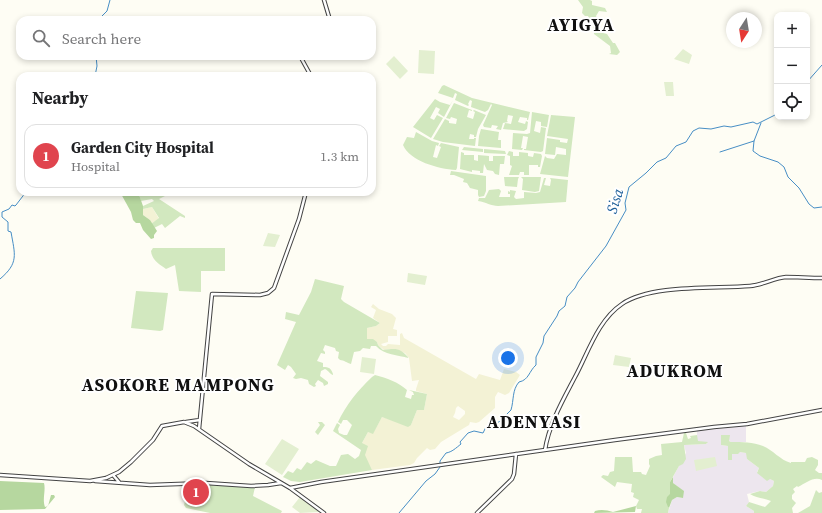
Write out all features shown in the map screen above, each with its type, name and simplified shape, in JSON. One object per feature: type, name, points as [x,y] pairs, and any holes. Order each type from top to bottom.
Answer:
[{"type":"street","points":[[324,0],[329,16]]},
{"type":"street","points":[[302,60],[309,72]]},
{"type":"street","points":[[199,429],[212,294],[260,295],[268,293],[274,288],[277,284],[305,196]]},
{"type":"street","points":[[545,450],[547,436],[594,340],[602,326],[613,312],[622,304],[647,293],[689,288],[750,286],[786,278],[822,278]]},
{"type":"street","points":[[290,488],[442,464],[714,427],[747,424],[822,410]]},
{"type":"street","points":[[90,481],[113,475],[129,464],[144,450],[162,426],[200,420]]},
{"type":"street","points":[[184,422],[199,429],[245,461],[282,482],[324,513]]},
{"type":"street","points":[[477,513],[512,479],[516,454]]},
{"type":"street","points":[[0,475],[150,485],[206,484],[251,486],[282,482]]},
{"type":"street","points":[[113,475],[119,483]]},
{"type":"shaded area","points":[[746,426],[746,442],[731,442],[721,435],[721,445],[728,446],[729,460],[732,454],[740,452],[747,453],[747,459],[759,468],[757,472],[774,481],[773,486],[766,492],[760,491],[747,494],[749,502],[746,506],[754,511],[754,513],[668,513],[672,500],[677,497],[683,498],[683,491],[673,483],[673,477],[686,453],[684,445],[707,443],[697,441],[697,431]]},
{"type":"green space","points":[[578,0],[590,0],[592,1],[592,5],[605,8],[607,12],[599,11],[596,16],[599,23],[597,24],[603,33],[607,34],[613,43],[615,43],[620,52],[617,55],[609,54],[611,53],[610,46],[594,34],[593,25],[588,16],[585,16],[582,13],[583,7]]},
{"type":"green space","points":[[683,49],[692,55],[689,64],[674,59]]},
{"type":"green space","points":[[419,50],[435,51],[434,74],[418,73]]},
{"type":"green space","points":[[394,56],[408,71],[400,79],[386,64]]},
{"type":"green space","points":[[664,82],[673,82],[674,96],[666,96]]},
{"type":"green space","points":[[444,85],[472,98],[530,112],[528,120],[527,118],[520,117],[518,122],[525,124],[526,121],[528,122],[527,129],[524,131],[503,129],[505,123],[511,124],[513,116],[508,115],[508,122],[503,123],[501,130],[496,129],[498,126],[492,125],[491,128],[484,127],[483,125],[492,105],[491,104],[485,112],[471,107],[472,101],[470,100],[468,106],[455,100],[457,94],[455,93],[453,98],[438,93]]},
{"type":"green space","points":[[435,99],[450,105],[453,100],[444,117],[438,113],[440,109],[436,107],[430,118],[434,120],[437,115],[443,118],[431,138],[413,127]]},
{"type":"green space","points":[[454,103],[472,110],[469,110],[467,117],[473,119],[475,112],[473,111],[474,110],[486,115],[478,129],[476,137],[470,134],[469,139],[476,138],[475,146],[443,142],[433,139],[445,119],[449,121],[449,123],[456,124],[457,119],[451,117],[450,119],[446,118]]},
{"type":"green space","points":[[532,112],[549,115],[547,127],[541,126],[541,122],[536,121],[534,131],[540,133],[541,127],[546,128],[543,151],[524,150],[526,149],[528,137],[523,136],[522,150],[512,149],[513,133],[530,133]]},
{"type":"green space","points":[[551,115],[575,117],[568,177],[540,174],[545,156],[547,158],[554,159],[557,154],[566,155],[566,149],[556,147],[555,155],[545,154],[547,138],[560,140],[560,142],[567,143],[568,139],[547,136]]},
{"type":"green space","points":[[481,129],[499,132],[498,140],[501,140],[501,148],[478,146]]},
{"type":"green space","points":[[416,132],[432,141],[439,143],[438,146],[436,145],[433,157],[437,158],[441,143],[459,147],[456,170],[433,166],[412,156],[403,145],[407,137],[414,138]]},
{"type":"green space","points":[[464,147],[483,149],[483,152],[462,150]]},
{"type":"green space","points":[[484,149],[505,151],[506,154],[484,153]]},
{"type":"green space","points":[[509,151],[513,152],[513,156],[519,156],[519,152],[528,153],[528,156],[533,157],[534,153],[541,154],[540,167],[538,167],[538,165],[529,165],[529,175],[524,175],[524,172],[520,172],[519,175],[509,175],[512,166],[510,165],[510,156],[507,155]]},
{"type":"green space","points":[[461,152],[464,153],[464,155],[474,155],[474,160],[478,161],[478,155],[489,156],[489,161],[493,161],[493,156],[505,156],[504,164],[500,164],[499,175],[495,174],[493,171],[487,170],[484,164],[483,173],[480,173],[480,171],[472,170],[472,172],[460,169]]},
{"type":"green space","points":[[451,171],[486,176],[486,191],[484,196],[479,197],[478,190],[470,188],[467,183],[463,182],[464,179],[450,175]]},
{"type":"green space","points":[[504,177],[519,177],[517,187],[505,186]]},
{"type":"green space","points":[[521,177],[541,177],[539,191],[535,192],[522,190],[523,179]]},
{"type":"green space","points":[[544,178],[546,178],[544,185],[550,186],[550,178],[568,180],[566,202],[498,206],[478,201],[479,198],[485,198],[489,190],[499,189],[501,191],[499,197],[510,197],[508,191],[510,192],[510,190],[516,191],[514,197],[516,199],[524,198],[524,192],[540,192]]},
{"type":"green space","points":[[122,196],[139,196],[143,206],[143,215],[150,220],[157,231],[154,238],[151,239],[143,230],[140,223],[136,223],[133,220],[131,212]]},
{"type":"green space","points":[[139,196],[165,196],[159,199],[185,216],[185,218],[180,216],[165,228],[162,224],[154,228],[151,224],[159,218],[152,207],[143,209],[143,206],[154,201],[152,199],[141,201]]},
{"type":"green space","points":[[152,207],[159,219],[151,224],[150,220],[143,215],[142,212],[143,209]]},
{"type":"green space","points":[[268,233],[280,235],[275,247],[263,246]]},
{"type":"green space","points":[[153,248],[225,248],[225,271],[201,271],[201,292],[179,291],[175,265],[166,269],[156,262],[151,251]]},
{"type":"green space","points":[[408,273],[427,276],[425,285],[407,282]]},
{"type":"green space","points":[[315,279],[344,286],[341,299],[380,323],[376,326],[367,328],[367,339],[373,339],[383,350],[398,350],[403,352],[409,358],[387,353],[376,346],[371,346],[370,349],[363,348],[360,351],[354,352],[351,364],[338,358],[339,352],[336,351],[335,348],[325,345],[323,350],[325,354],[321,353],[317,361],[323,363],[323,367],[331,369],[333,375],[325,369],[321,371],[320,376],[328,382],[328,384],[324,386],[323,383],[318,380],[315,384],[316,386],[314,387],[309,384],[308,380],[293,378],[296,374],[288,365],[285,370],[277,365],[296,322],[285,319],[286,312],[299,315],[311,292]]},
{"type":"green space","points":[[136,291],[168,293],[163,330],[131,328]]},
{"type":"green space","points":[[373,304],[379,309],[392,314],[396,318],[393,329],[397,330],[397,336],[388,336],[388,342],[381,344],[383,346],[388,344],[400,345],[400,334],[402,333],[404,338],[476,379],[479,374],[500,380],[504,369],[516,372],[520,375],[509,393],[505,395],[498,392],[495,397],[495,408],[479,422],[470,422],[469,425],[441,442],[435,449],[430,450],[427,448],[414,463],[410,465],[372,470],[364,455],[362,443],[368,432],[373,433],[382,417],[411,425],[417,410],[424,410],[427,394],[416,391],[419,380],[412,381],[409,358],[405,353],[390,349],[384,350],[378,345],[377,342],[367,339],[367,328],[376,326],[380,323],[373,318],[376,310],[371,307]],"holes":[[[458,406],[465,411],[465,414],[459,420],[453,417]]]},
{"type":"green space","points":[[615,355],[631,358],[629,367],[613,365]]},
{"type":"green space","points":[[362,357],[376,359],[374,374],[360,372]]},
{"type":"green space","points":[[375,375],[384,377],[404,387],[407,390],[405,397],[411,399],[412,395],[414,395],[413,392],[409,390],[427,394],[424,410],[417,410],[411,425],[408,427],[382,417],[373,434],[368,432],[362,443],[368,446],[365,455],[372,470],[300,482],[291,481],[283,477],[288,471],[293,473],[297,468],[301,470],[307,462],[311,464],[316,460],[330,466],[336,466],[341,455],[348,454],[355,459],[359,456],[361,450],[333,431],[337,423],[340,425],[338,429],[339,433],[347,435],[352,425],[347,420],[343,420],[341,424],[338,422],[357,392]]},
{"type":"green space","points":[[318,422],[322,422],[325,425],[318,435],[315,432],[320,425]]},
{"type":"green space","points":[[684,433],[686,433],[688,439],[691,438],[690,436],[697,435],[698,441],[708,442],[706,444],[684,445],[686,459],[683,464],[679,466],[670,482],[668,513],[641,513],[642,509],[637,509],[636,506],[639,500],[633,497],[634,493],[631,492],[632,484],[617,482],[615,487],[601,477],[603,475],[608,476],[610,472],[614,471],[615,457],[632,457],[633,472],[641,472],[642,474],[646,475],[650,466],[649,459],[662,455],[661,444],[682,442]]},
{"type":"green space","points":[[721,435],[730,435],[729,441],[731,442],[751,443],[763,446],[783,460],[791,463],[805,462],[807,458],[812,457],[818,460],[818,465],[815,470],[822,473],[822,480],[813,479],[793,489],[795,492],[792,495],[792,499],[796,503],[792,508],[793,513],[754,513],[754,511],[746,506],[749,502],[765,507],[771,501],[750,494],[760,491],[766,492],[773,486],[774,481],[770,479],[767,481],[757,473],[759,468],[747,459],[746,453],[740,452],[738,454],[732,454],[732,460],[728,460],[728,446],[721,445]]},
{"type":"green space","points":[[282,439],[299,449],[282,475],[265,464]]},
{"type":"green space","points":[[715,457],[717,466],[696,471],[694,460]]},
{"type":"green space","points":[[673,477],[673,483],[684,491],[683,498],[677,497],[672,500],[669,508],[666,502],[667,497],[670,494],[670,482]]},
{"type":"green space","points":[[0,481],[44,483],[44,504],[45,507],[47,506],[45,509],[0,510]]},
{"type":"green space","points":[[207,485],[255,487],[253,496],[282,511],[281,513],[210,513],[186,508],[184,505],[186,498],[204,502]]},
{"type":"green space","points":[[816,490],[819,493],[822,492],[822,513],[798,513],[810,506]]},
{"type":"green space","points":[[51,495],[54,495],[55,497],[48,505]]},
{"type":"green space","points":[[300,497],[319,512],[300,513],[292,507]]},
{"type":"green space","points":[[636,506],[635,512],[594,513],[595,511],[602,510],[613,512]]},
{"type":"waterway","points":[[102,16],[107,11],[110,0]]},
{"type":"waterway","points":[[96,60],[96,72]]},
{"type":"waterway","name":"Sisa","points":[[810,79],[822,65]]},
{"type":"waterway","name":"Sisa","points":[[399,513],[426,481],[435,474],[440,467],[440,461],[446,453],[452,451],[461,444],[460,442],[468,433],[474,431],[483,433],[486,427],[499,422],[511,410],[515,388],[519,382],[527,377],[536,365],[536,357],[543,343],[544,336],[559,311],[565,306],[567,297],[606,246],[626,210],[625,203],[629,187],[657,162],[666,158],[676,146],[686,142],[693,131],[699,128],[711,129],[724,126],[731,127],[753,122],[757,124],[774,116]]},
{"type":"waterway","points":[[761,123],[754,141],[753,151],[760,156],[778,162],[784,167],[788,177],[799,188],[809,204],[814,208],[822,207]]},
{"type":"waterway","points":[[720,152],[754,141]]},
{"type":"waterway","points":[[0,279],[10,268],[14,258],[11,232],[8,231],[8,222],[2,217],[2,212],[9,209],[12,205],[15,206],[23,196]]},
{"type":"place","name":"Garden City Hospital","points":[[196,492]]},
{"type":"district","name":"AYIGYA","points":[[581,25]]},
{"type":"district","name":"ADUKROM","points":[[675,371]]},
{"type":"district","name":"ASOKORE MAMPONG","points":[[178,385]]},
{"type":"district","name":"ADENYASI","points":[[534,422]]}]
